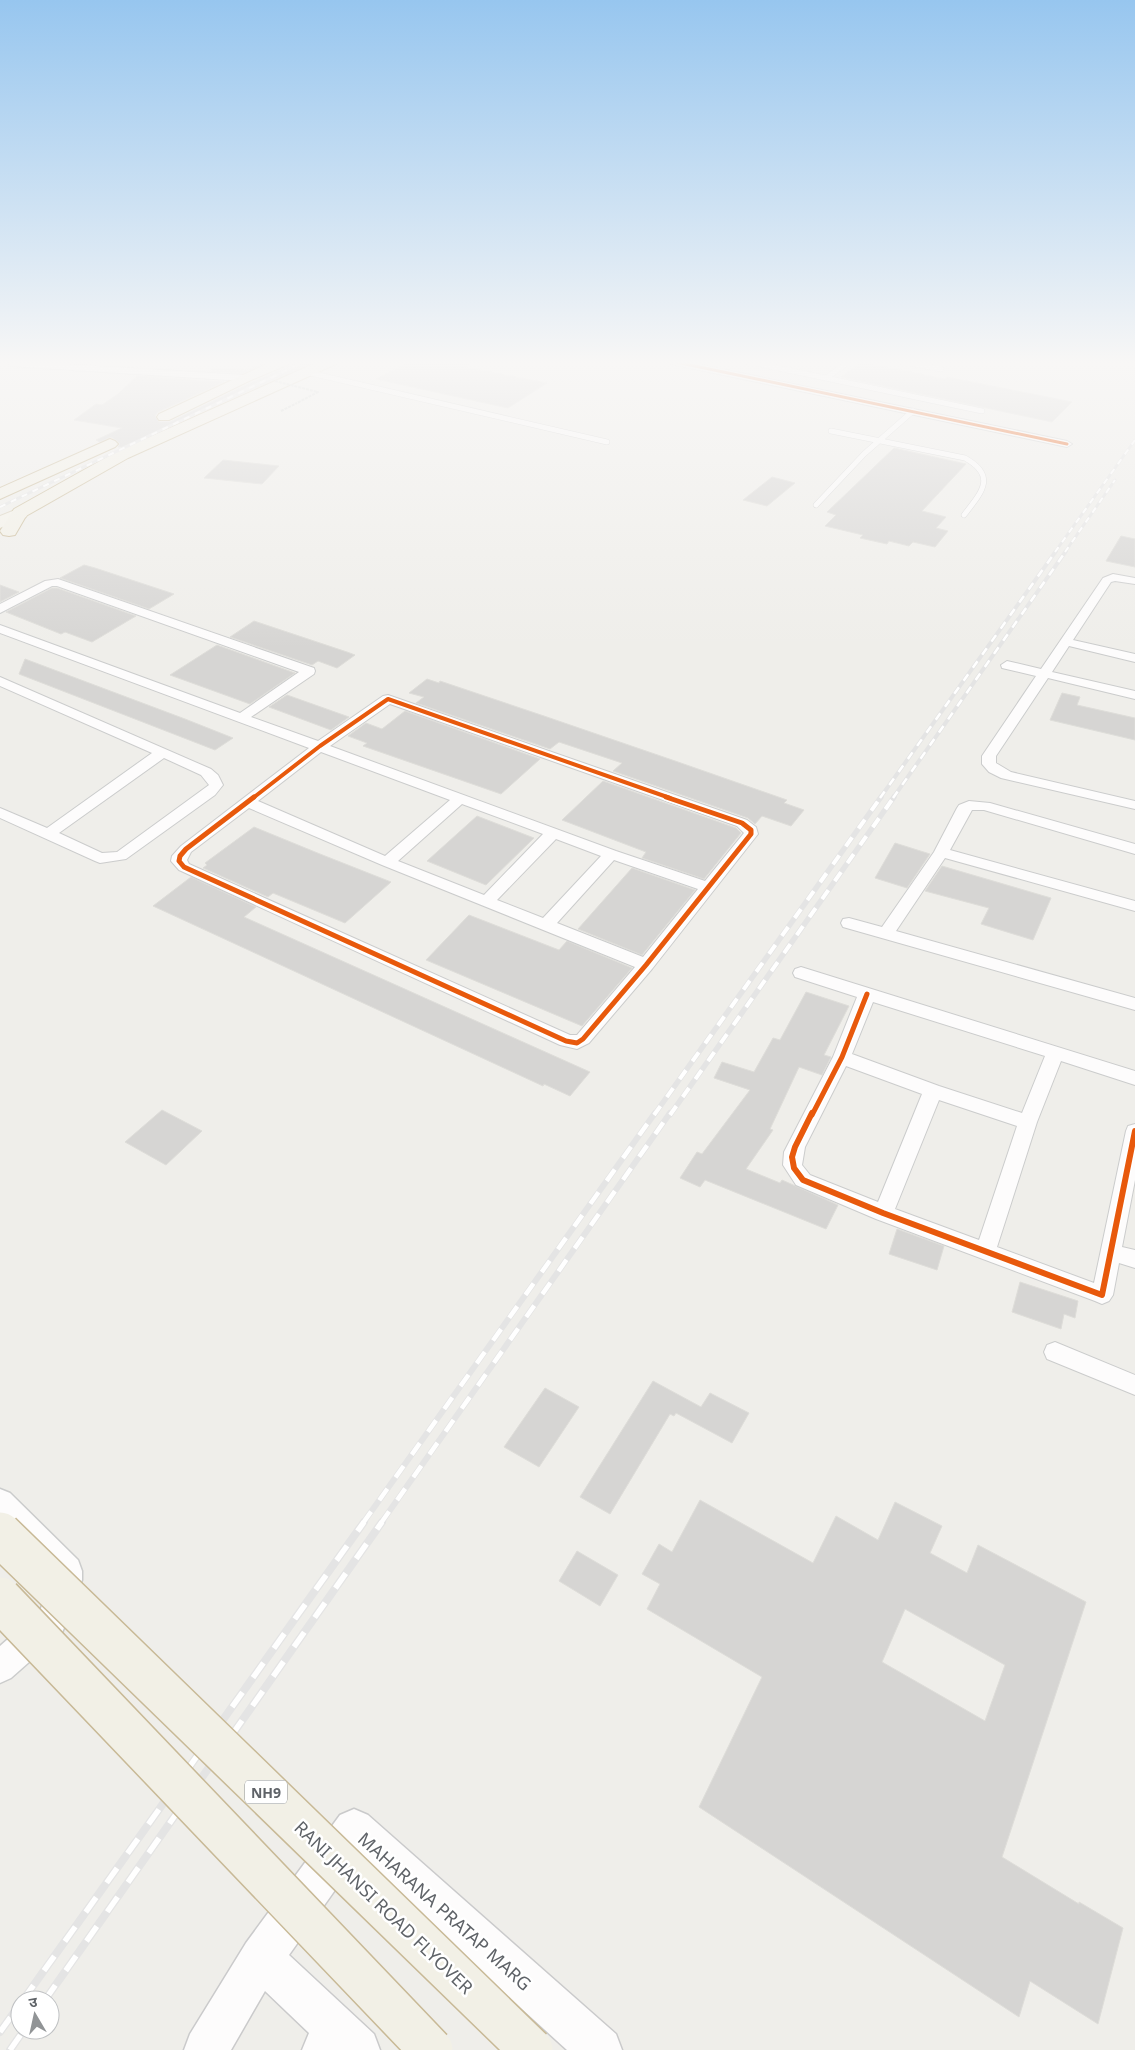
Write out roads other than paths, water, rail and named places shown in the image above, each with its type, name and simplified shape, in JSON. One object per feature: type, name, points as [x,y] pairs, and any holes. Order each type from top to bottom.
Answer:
[{"type":"highway","points":[[0,494],[82,457]]},
{"type":"highway","points":[[2,527],[20,513],[119,457]]},
{"type":"highway","points":[[2,527],[116,476],[122,457]]},
{"type":"highway","name":"RANI JHANSI ROAD FLYOVER","points":[[0,1534],[531,2050]]},
{"type":"highway","points":[[0,1599],[431,2050]]},
{"type":"main road","name":"MAHARANA PRATAP MARG","points":[[206,2050],[261,1958],[354,1829],[600,2050]]},
{"type":"main road","points":[[261,1958],[340,2043]]},
{"type":"street","points":[[1135,581],[1113,577],[1107,580],[989,756],[989,764],[1006,775],[1135,804]]},
{"type":"street","points":[[0,609],[49,583],[58,582],[309,671],[241,718]]},
{"type":"street","points":[[0,629],[611,854],[707,887]]},
{"type":"street","points":[[1066,642],[1135,658]]},
{"type":"street","points":[[1007,665],[1135,695]]},
{"type":"street","points":[[0,681],[206,772],[213,778],[216,785],[210,792],[121,856],[100,858],[0,812]]},
{"type":"street","points":[[388,699],[748,827],[751,834],[646,965],[583,1039],[577,1043],[566,1041],[184,867],[179,861],[180,856],[186,849],[320,746],[388,699]]},
{"type":"street","points":[[48,834],[162,753]]},
{"type":"street","points":[[387,862],[460,798]]},
{"type":"street","points":[[248,802],[387,862],[646,965]]},
{"type":"street","points":[[887,932],[941,852],[964,808],[969,805],[976,804],[1135,848]]},
{"type":"street","points":[[487,901],[554,832]]},
{"type":"street","points":[[941,852],[1135,906]]},
{"type":"street","points":[[546,925],[611,854]]},
{"type":"street","points":[[849,923],[887,932],[1135,1004]]},
{"type":"street","points":[[801,973],[1135,1078]]},
{"type":"street","points":[[866,994],[842,1057],[790,1158],[793,1169],[803,1180],[883,1213],[1102,1295],[1135,1131]]},
{"type":"street","points":[[986,1250],[1028,1122],[1055,1053]]},
{"type":"street","points":[[842,1057],[933,1091],[1028,1122]]},
{"type":"street","points":[[883,1213],[933,1091]]},
{"type":"street","points":[[1112,1252],[1135,1260]]},
{"type":"street","points":[[1055,1352],[1135,1385]]},
{"type":"street","points":[[0,1503],[67,1571],[67,1580],[51,1622],[0,1667]]},
{"type":"lane","points":[[816,505],[864,457]]},
{"type":"lane","points":[[959,457],[974,462],[983,474],[984,488],[964,514]]},
{"type":"railway","points":[[0,507],[105,457]]},
{"type":"railway","points":[[1055,552],[1123,457]]},
{"type":"railway","points":[[1065,552],[1115,480]]},
{"type":"railway","points":[[880,798],[1056,551]]},
{"type":"railway","points":[[893,798],[1066,551]]},
{"type":"railway","points":[[654,1115],[881,797]]},
{"type":"railway","points":[[670,1115],[894,797]]},
{"type":"railway","points":[[363,1523],[655,1113]]},
{"type":"railway","points":[[381,1523],[670,1113]]},
{"type":"railway","points":[[30,1990],[364,1522]]},
{"type":"railway","points":[[52,1990],[382,1522]]},
{"type":"railway","points":[[0,2032],[10,2018]]},
{"type":"railway","points":[[10,2050],[17,2040]]}]
